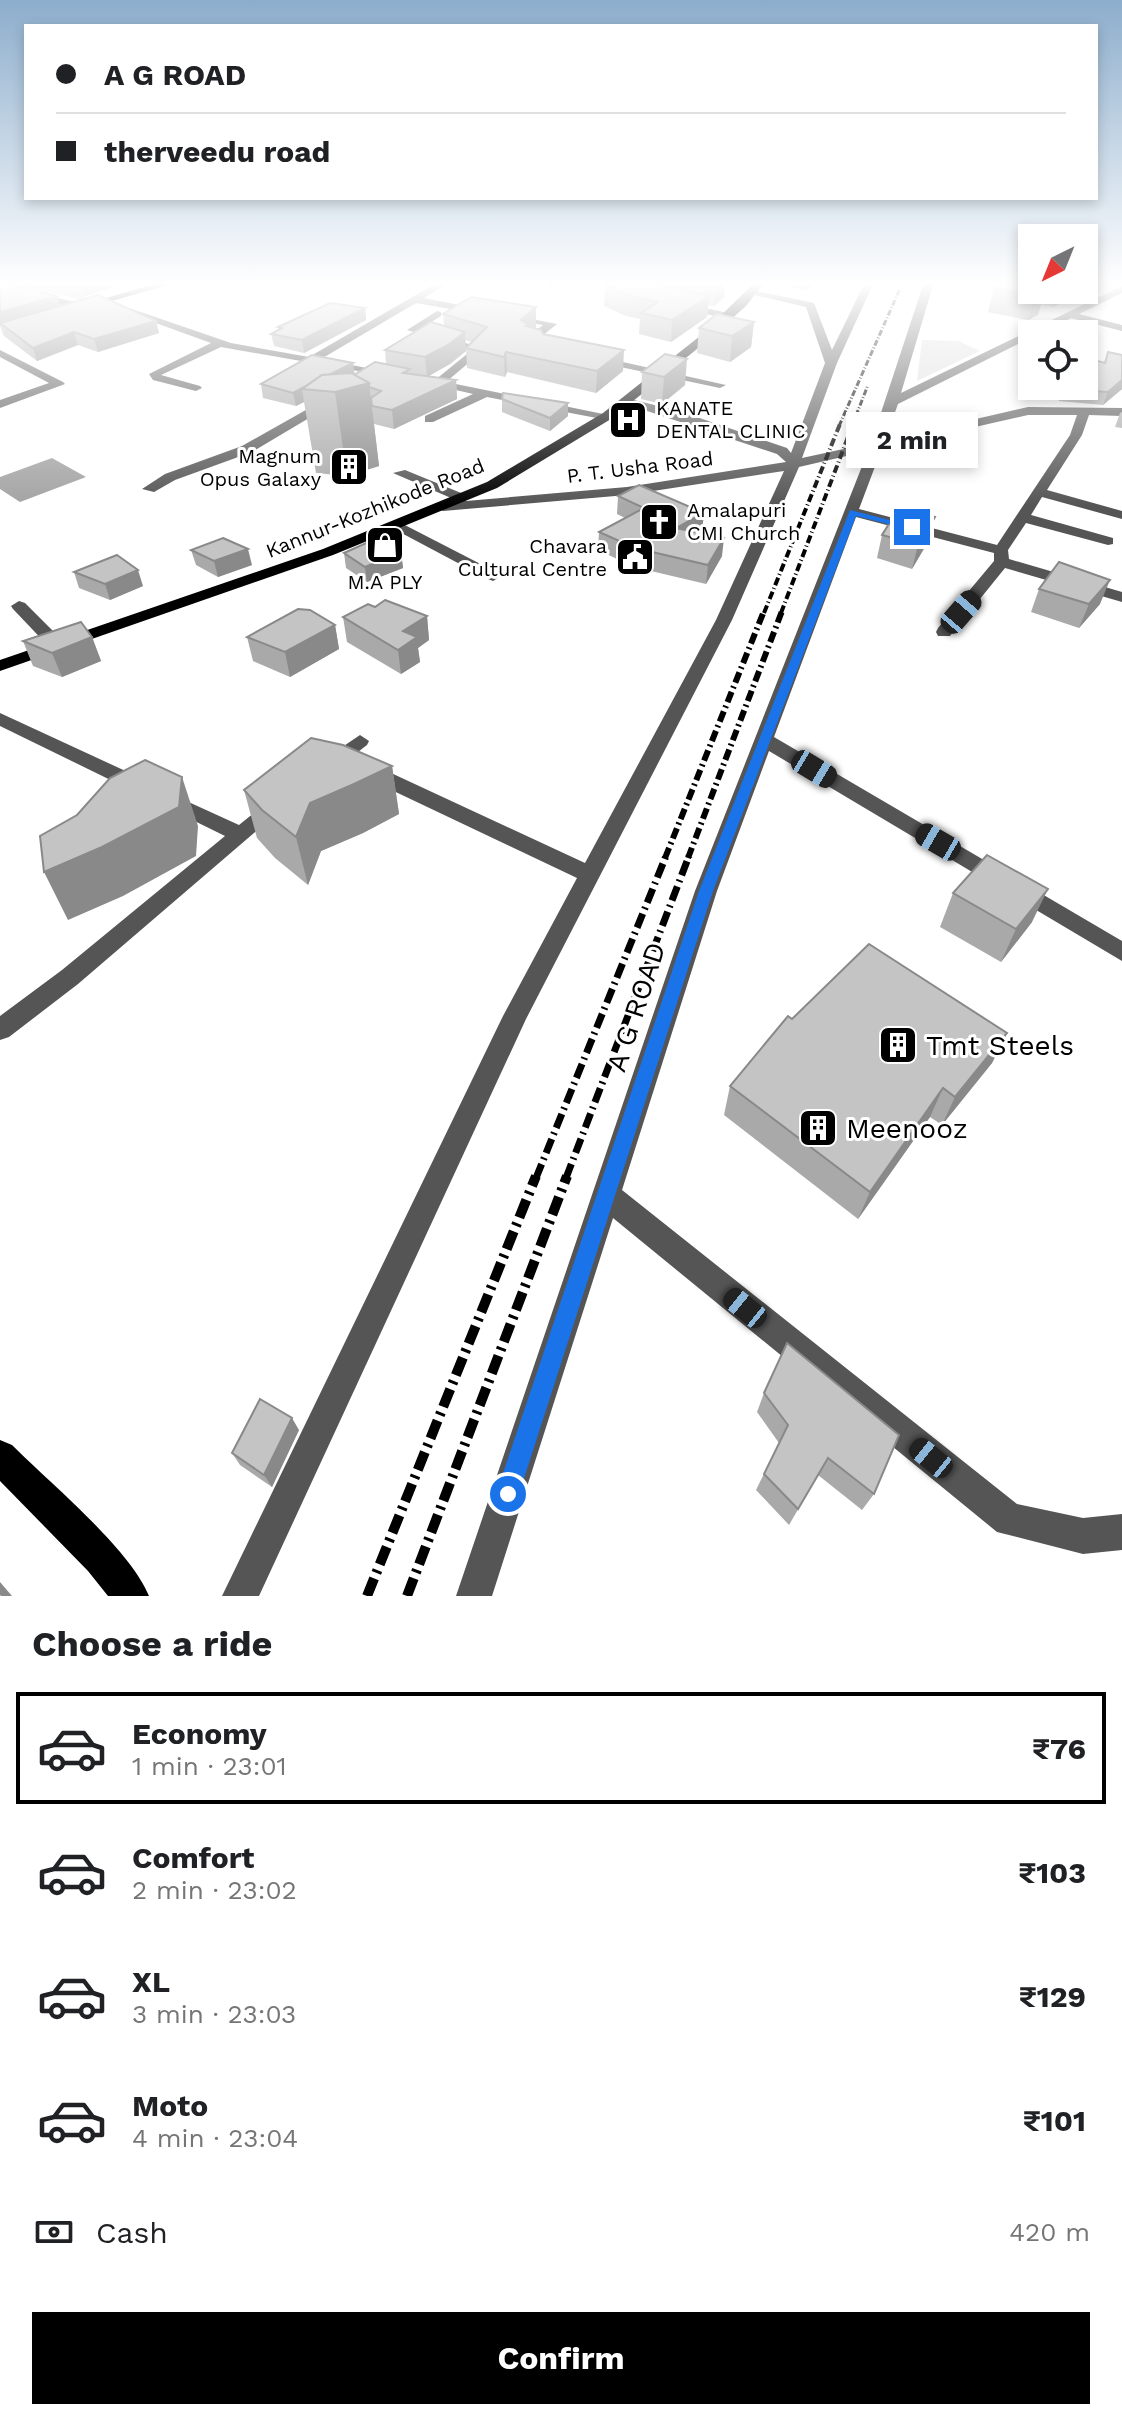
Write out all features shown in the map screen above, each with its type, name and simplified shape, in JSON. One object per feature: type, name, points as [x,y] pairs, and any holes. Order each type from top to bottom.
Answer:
[{"type":"main road","name":"Kannur-Kozhikode Road","points":[[0,666],[313,557],[492,485],[607,416],[682,356]]},
{"type":"main road","points":[[0,1457],[101,1558],[131,1596]]},
{"type":"street","points":[[0,404],[59,384],[7,356]]},
{"type":"street","points":[[192,356],[155,374],[157,378],[196,388]]},
{"type":"street","points":[[288,356],[399,377]]},
{"type":"street","points":[[311,361],[318,356]]},
{"type":"street","points":[[437,384],[471,356]]},
{"type":"street","points":[[585,356],[720,385]]},
{"type":"street","points":[[829,356],[831,363]]},
{"type":"street","points":[[240,1596],[515,1016],[724,620],[794,463],[834,356]]},
{"type":"street","name":"A G ROAD","points":[[474,1596],[706,891],[853,512],[907,356]]},
{"type":"street","points":[[893,402],[982,356]]},
{"type":"street","points":[[362,381],[375,373]]},
{"type":"street","points":[[423,381],[607,416]]},
{"type":"street","points":[[429,419],[486,393]]},
{"type":"street","points":[[149,489],[170,477],[247,449],[335,398]]},
{"type":"street","points":[[626,402],[675,414],[782,451],[794,463]]},
{"type":"street","name":"P. T. Usha Road","points":[[443,507],[627,491],[760,472],[1028,411],[1122,412]]},
{"type":"street","points":[[944,632],[1002,556],[1076,435],[1085,411]]},
{"type":"street","points":[[400,473],[461,498]]},
{"type":"street","points":[[1039,492],[1122,515]]},
{"type":"street","points":[[853,512],[1002,556],[1122,597]]},
{"type":"street","points":[[1025,518],[1108,541]]},
{"type":"street","points":[[397,525],[493,576]]},
{"type":"street","points":[[19,606],[58,646]]},
{"type":"street","points":[[0,719],[239,834]]},
{"type":"street","points":[[765,740],[1122,952]]},
{"type":"street","points":[[314,776],[360,741]]},
{"type":"street","points":[[339,757],[590,875]]},
{"type":"street","points":[[0,1030],[70,977],[289,795]]},
{"type":"street","points":[[606,1195],[1009,1520],[1083,1536],[1122,1532]]},
{"type":"shaded area","points":[[920,356],[968,356],[917,381]]},
{"type":"shaded area","points":[[52,458],[86,477],[20,502],[0,489],[0,477]]},
{"type":"building","points":[[309,356],[353,363],[329,375],[322,375],[293,393],[261,384]]},
{"type":"building","points":[[527,356],[616,356],[597,371]]},
{"type":"building","points":[[662,356],[687,359],[664,377],[642,372]]},
{"type":"building","points":[[1107,356],[1122,356],[1122,380],[1108,392],[1098,391],[1098,361],[1105,363]]},
{"type":"building","points":[[375,362],[410,369],[403,373],[456,380],[392,410],[372,406],[371,398],[381,391],[369,387],[369,383],[354,375]]},
{"type":"building","points":[[351,373],[369,383],[335,392],[302,389],[322,375]]},
{"type":"building","points":[[503,393],[568,403],[550,418],[502,399]]},
{"type":"building","points":[[639,485],[704,513],[676,528],[724,538],[708,565],[635,548],[599,532],[644,508],[618,496]]},
{"type":"building","points":[[899,508],[935,517],[918,545],[882,535]]},
{"type":"building","points":[[223,538],[248,549],[214,561],[191,550]]},
{"type":"building","points":[[375,539],[401,552],[365,567],[344,553]]},
{"type":"building","points":[[117,555],[138,570],[105,584],[74,572]]},
{"type":"building","points":[[1059,562],[1110,580],[1089,604],[1039,589]]},
{"type":"building","points":[[385,600],[427,616],[403,631],[417,637],[398,650],[343,617],[368,604],[375,607]]},
{"type":"building","points":[[298,609],[310,610],[335,625],[285,652],[247,637]]},
{"type":"building","points":[[81,622],[92,637],[52,653],[23,641]]},
{"type":"building","points":[[311,738],[343,745],[392,766],[310,803],[296,837],[262,810],[244,790]]},
{"type":"building","points":[[145,760],[182,777],[179,807],[102,847],[44,872],[40,836],[77,815],[110,778]]},
{"type":"building","points":[[987,855],[1048,889],[1016,929],[953,893]]},
{"type":"building","points":[[869,944],[1007,1033],[955,1097],[943,1088],[870,1192],[730,1086],[788,1016],[792,1019]]},
{"type":"building","points":[[787,1343],[899,1435],[874,1494],[828,1458],[798,1509],[764,1474],[788,1425],[764,1393]]},
{"type":"building","points":[[260,1399],[292,1418],[264,1475],[232,1453]]},
{"type":"railway","points":[[839,426],[870,356]]},
{"type":"railway","points":[[852,426],[868,385]]},
{"type":"railway","points":[[764,613],[840,424]]},
{"type":"railway","points":[[781,613],[853,424]]},
{"type":"railway","points":[[665,858],[764,611]]},
{"type":"railway","points":[[688,858],[782,611]]},
{"type":"railway","points":[[536,1178],[666,856]]},
{"type":"railway","points":[[566,1178],[689,856]]},
{"type":"railway","points":[[367,1596],[536,1176]]},
{"type":"railway","points":[[407,1596],[567,1176]]},
{"type":"place","name":"KANATE DENTAL CLINIC","points":[[628,420]]},
{"type":"place","name":"Magnum Opus Galaxy","points":[[349,467]]},
{"type":"place","name":"Amalapuri CMI Church","points":[[659,522]]},
{"type":"place","name":"M.A PLY","points":[[385,545]]},
{"type":"place","name":"Chavara Cultural Centre","points":[[635,557]]},
{"type":"place","name":"Tmt Steels","points":[[898,1045]]},
{"type":"place","name":"Meenooz","points":[[818,1128]]},
{"type":"route","points":[[508,1494],[706,891],[853,512],[912,527]]}]
